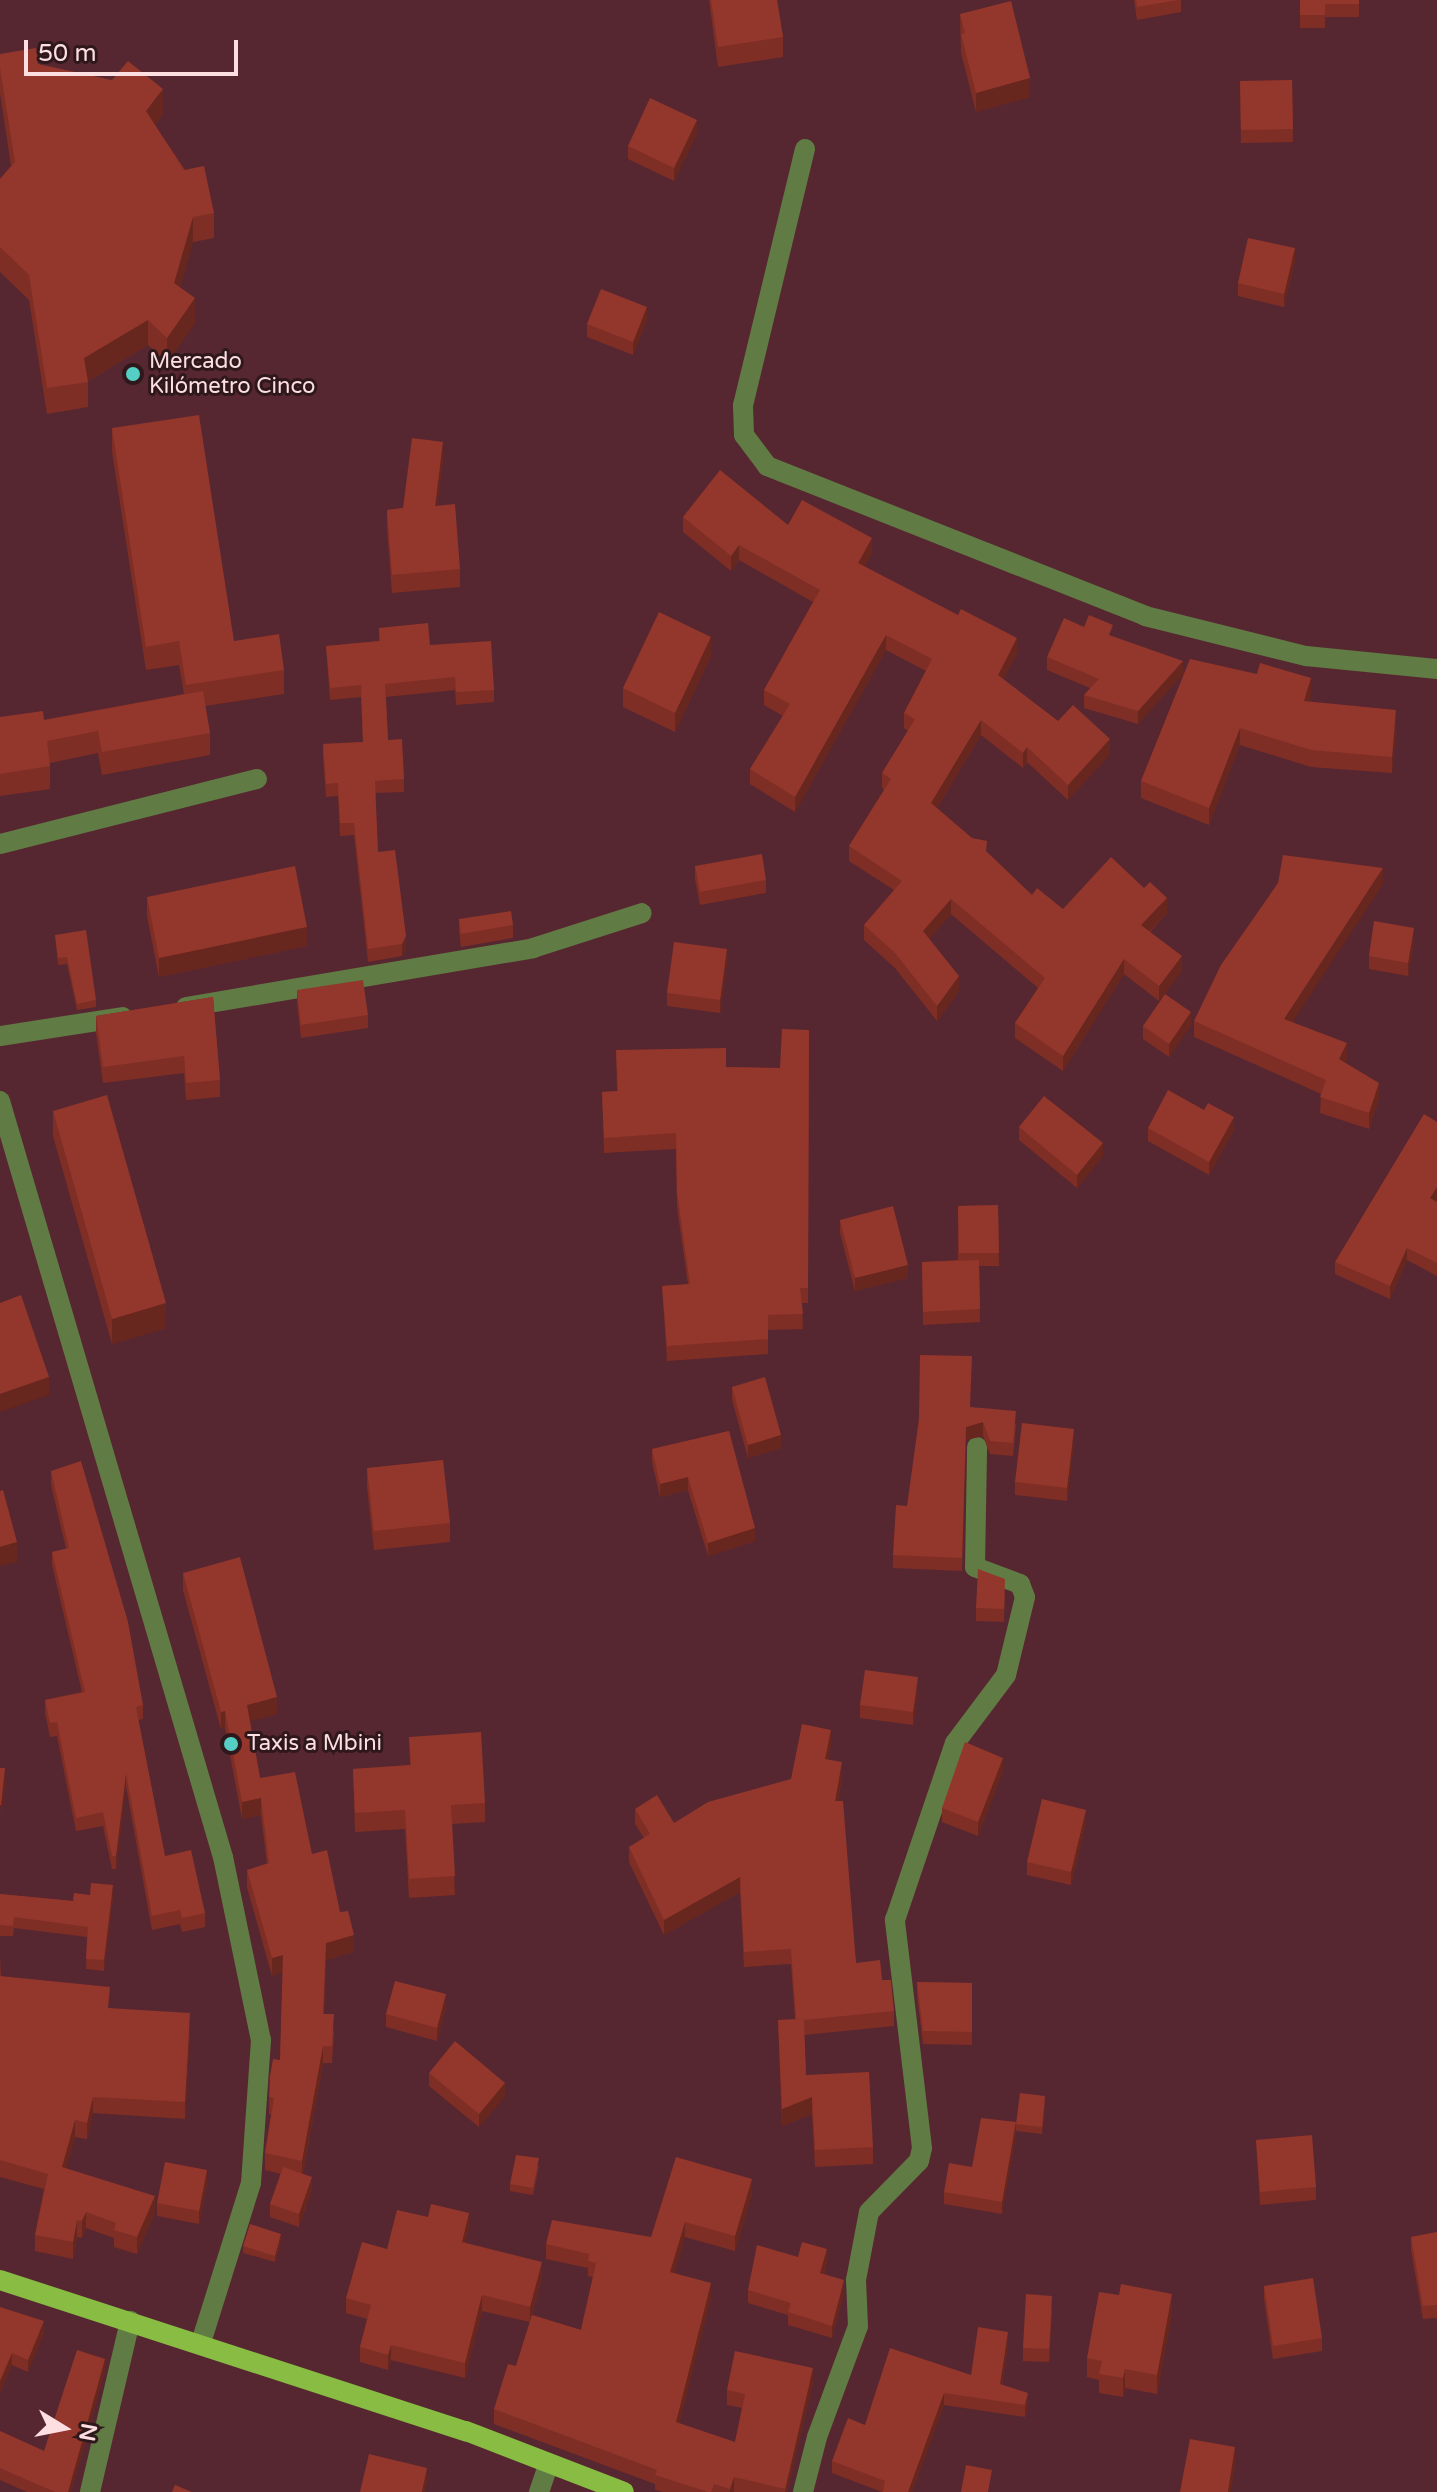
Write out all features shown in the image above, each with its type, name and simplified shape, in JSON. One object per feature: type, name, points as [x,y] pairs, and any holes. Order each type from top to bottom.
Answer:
[{"type":"main road","points":[[0,2280],[466,2431],[548,2466],[624,2492]]},
{"type":"street","points":[[805,149],[743,406],[744,435],[767,466],[1145,616],[1306,656],[1437,669]]},
{"type":"street","points":[[0,844],[257,779]]},
{"type":"street","points":[[0,1036],[533,948],[642,913]]},
{"type":"street","points":[[0,1101],[223,1857],[261,2040],[251,2183],[201,2343]]},
{"type":"street","points":[[803,2492],[817,2437],[858,2326],[856,2280],[869,2212],[919,2161],[922,2148],[895,1920],[955,1743],[1006,1675],[1025,1597],[1020,1584],[975,1567],[977,1447]]},
{"type":"street","points":[[90,2492],[130,2321]]},
{"type":"street","points":[[539,2492],[548,2466]]},
{"type":"building","points":[[711,0],[777,0],[783,37],[718,47]]},
{"type":"building","points":[[1136,0],[1178,0],[1137,7]]},
{"type":"building","points":[[1300,0],[1359,0],[1359,4],[1325,4],[1325,15],[1300,15]]},
{"type":"building","points":[[1011,1],[1030,78],[976,93],[961,34],[965,33],[960,14]]},
{"type":"building","points":[[36,48],[38,64],[112,80],[128,61],[163,89],[146,111],[184,170],[204,166],[214,213],[193,217],[174,283],[195,298],[167,338],[148,320],[84,358],[88,382],[47,388],[29,275],[0,247],[0,179],[15,162],[0,54]]},
{"type":"building","points":[[1292,80],[1293,129],[1241,130],[1240,81]]},
{"type":"building","points":[[650,98],[697,120],[674,168],[628,146]]},
{"type":"building","points":[[1248,238],[1295,248],[1284,294],[1238,283]]},
{"type":"building","points":[[601,289],[647,307],[633,342],[587,324]]},
{"type":"building","points":[[199,415],[234,641],[279,634],[284,670],[186,685],[179,641],[146,647],[112,428]]},
{"type":"building","points":[[412,438],[443,442],[435,506],[455,504],[460,569],[392,575],[387,510],[403,508]]},
{"type":"building","points":[[720,470],[788,525],[802,500],[872,538],[858,563],[958,615],[961,609],[1017,638],[998,675],[1058,721],[1073,705],[1110,739],[1068,785],[1027,747],[1023,753],[981,720],[931,803],[972,838],[987,841],[986,851],[1032,895],[1037,888],[1063,909],[1111,857],[1144,888],[1150,882],[1167,898],[1141,925],[1182,956],[1159,986],[1124,959],[1063,1056],[1015,1023],[1045,978],[951,899],[923,931],[959,976],[937,1006],[895,953],[864,925],[902,881],[849,846],[891,779],[882,773],[915,719],[904,713],[932,659],[886,635],[795,797],[750,769],[790,704],[764,690],[820,590],[739,545],[731,556],[683,517]]},
{"type":"building","points":[[659,612],[711,637],[675,713],[623,688]]},
{"type":"building","points":[[1089,615],[1113,625],[1109,635],[1183,661],[1138,711],[1084,695],[1099,679],[1047,657],[1064,618],[1084,627]]},
{"type":"building","points":[[428,623],[430,645],[491,641],[494,690],[456,692],[455,677],[385,684],[388,740],[402,739],[404,779],[375,781],[378,852],[395,850],[406,936],[402,944],[368,949],[354,823],[340,823],[338,783],[326,784],[323,744],[363,742],[361,685],[330,688],[326,646],[380,641],[379,628]]},
{"type":"building","points":[[1190,659],[1257,674],[1260,663],[1311,678],[1304,701],[1396,710],[1392,757],[1311,750],[1240,728],[1209,808],[1141,781]]},
{"type":"building","points":[[203,691],[210,733],[102,752],[98,731],[47,741],[50,766],[0,774],[0,717],[43,711],[44,720]]},
{"type":"building","points":[[762,854],[766,880],[700,892],[695,866]]},
{"type":"building","points":[[1283,855],[1383,868],[1284,1019],[1347,1043],[1339,1059],[1379,1083],[1369,1113],[1320,1097],[1326,1080],[1194,1021],[1221,965],[1278,883]]},
{"type":"building","points":[[295,866],[307,927],[159,958],[147,897]]},
{"type":"building","points":[[511,911],[513,925],[461,934],[459,919]]},
{"type":"building","points":[[1374,921],[1414,928],[1408,963],[1369,956]]},
{"type":"building","points":[[86,930],[96,1000],[77,1004],[67,957],[58,958],[55,935]]},
{"type":"building","points":[[674,942],[727,949],[720,1000],[667,993]]},
{"type":"building","points":[[363,980],[368,1015],[301,1025],[297,990]]},
{"type":"building","points":[[1165,994],[1191,1012],[1169,1044],[1143,1026]]},
{"type":"building","points":[[213,997],[220,1080],[186,1083],[184,1056],[103,1067],[96,1016]]},
{"type":"building","points":[[782,1029],[809,1030],[808,1288],[800,1288],[803,1314],[768,1315],[768,1339],[667,1346],[662,1286],[690,1284],[677,1192],[676,1133],[604,1138],[602,1092],[618,1091],[616,1050],[726,1048],[726,1067],[780,1068]]},
{"type":"building","points":[[1168,1090],[1204,1110],[1208,1103],[1234,1117],[1209,1162],[1148,1128]]},
{"type":"building","points":[[107,1095],[166,1303],[112,1319],[53,1111]]},
{"type":"building","points":[[1044,1096],[1103,1143],[1077,1175],[1019,1127]]},
{"type":"building","points":[[1424,1114],[1437,1122],[1437,1187],[1430,1198],[1437,1202],[1437,1263],[1407,1248],[1390,1286],[1335,1262]]},
{"type":"building","points":[[998,1205],[999,1253],[959,1253],[958,1206]]},
{"type":"building","points":[[893,1206],[908,1265],[855,1278],[840,1220]]},
{"type":"building","points":[[979,1260],[980,1309],[923,1312],[922,1262]]},
{"type":"building","points":[[21,1295],[49,1377],[0,1394],[0,1303]]},
{"type":"building","points":[[920,1355],[972,1356],[970,1407],[1016,1411],[1013,1443],[990,1441],[983,1422],[966,1427],[962,1558],[893,1555],[896,1505],[907,1506],[919,1419]]},
{"type":"building","points":[[765,1377],[781,1435],[748,1445],[732,1387]]},
{"type":"building","points":[[1022,1423],[1074,1429],[1067,1488],[1015,1482]]},
{"type":"building","points":[[729,1431],[755,1528],[708,1543],[688,1477],[660,1484],[652,1449]]},
{"type":"building","points":[[443,1460],[450,1523],[374,1531],[367,1468]]},
{"type":"building","points":[[81,1461],[128,1622],[143,1705],[136,1707],[165,1856],[191,1850],[205,1913],[182,1918],[180,1910],[152,1916],[126,1773],[116,1856],[112,1856],[103,1812],[76,1818],[57,1722],[50,1723],[45,1700],[85,1692],[52,1552],[69,1548],[51,1471]]},
{"type":"building","points":[[3,1490],[17,1542],[0,1547],[0,1491]]},
{"type":"building","points":[[240,1557],[277,1697],[247,1705],[260,1778],[295,1772],[312,1854],[327,1850],[340,1912],[348,1911],[354,1935],[326,1943],[323,2014],[334,2014],[332,2046],[323,2046],[302,2161],[265,2153],[274,2098],[269,2097],[270,2076],[273,2059],[280,2060],[283,1955],[272,1958],[247,1870],[269,1863],[261,1798],[242,1802],[225,1711],[221,1712],[183,1573]]},
{"type":"building","points":[[978,1569],[1005,1579],[1004,1609],[976,1608]]},
{"type":"building","points":[[865,1670],[918,1677],[913,1712],[860,1705]]},
{"type":"building","points":[[802,1724],[831,1730],[825,1759],[842,1762],[835,1801],[843,1801],[856,1963],[880,1960],[882,1980],[891,1980],[894,2011],[796,2019],[791,1949],[744,1952],[740,1877],[664,1920],[629,1847],[650,1834],[635,1809],[657,1795],[674,1823],[708,1802],[791,1779]]},
{"type":"building","points":[[481,1732],[485,1803],[451,1805],[455,1876],[409,1879],[405,1810],[355,1813],[353,1769],[411,1765],[409,1737]]},
{"type":"building","points":[[965,1742],[1003,1758],[978,1822],[942,1808]]},
{"type":"building","points":[[0,1768],[5,1768],[1,1805],[0,1805]]},
{"type":"building","points":[[1042,1799],[1086,1810],[1071,1872],[1027,1862]]},
{"type":"building","points":[[91,1883],[113,1885],[104,1960],[86,1959],[88,1927],[14,1917],[13,1926],[0,1925],[0,1894],[73,1901],[74,1893],[90,1895]]},
{"type":"building","points":[[0,1976],[110,1987],[108,2008],[190,2013],[185,2102],[93,2097],[87,2123],[75,2120],[62,2167],[155,2196],[137,2237],[114,2230],[116,2223],[86,2212],[82,2221],[77,2220],[73,2242],[35,2235],[48,2174],[0,2160]]},
{"type":"building","points":[[395,1981],[446,1994],[437,2028],[386,2014]]},
{"type":"building","points":[[917,1982],[972,1983],[972,2032],[923,2031]]},
{"type":"building","points":[[804,2019],[806,2075],[869,2072],[873,2147],[815,2150],[812,2097],[782,2109],[778,2020]]},
{"type":"building","points":[[455,2041],[505,2083],[479,2114],[429,2073]]},
{"type":"building","points":[[1020,2093],[1045,2096],[1042,2127],[1016,2124]]},
{"type":"building","points":[[981,2118],[1016,2122],[1002,2202],[944,2192],[949,2163],[972,2167]]},
{"type":"building","points":[[1312,2135],[1316,2187],[1260,2192],[1256,2140]]},
{"type":"building","points":[[516,2155],[539,2158],[533,2188],[510,2184]]},
{"type":"building","points":[[676,2157],[752,2179],[735,2236],[685,2222],[670,2272],[711,2283],[676,2422],[735,2442],[745,2394],[727,2390],[735,2351],[813,2368],[785,2489],[734,2477],[730,2489],[714,2484],[708,2492],[655,2475],[657,2470],[494,2409],[508,2364],[516,2366],[532,2315],[581,2330],[596,2263],[588,2261],[589,2254],[546,2244],[552,2220],[651,2237]]},
{"type":"building","points":[[165,2162],[207,2170],[199,2211],[157,2203]]},
{"type":"building","points":[[283,2167],[312,2177],[299,2214],[270,2204]]},
{"type":"building","points":[[431,2204],[469,2213],[462,2242],[542,2262],[530,2307],[482,2295],[465,2363],[391,2345],[388,2355],[360,2347],[371,2305],[346,2298],[362,2242],[387,2249],[397,2210],[428,2217]]},
{"type":"building","points":[[250,2224],[281,2234],[275,2256],[243,2246]]},
{"type":"building","points":[[1437,2232],[1437,2305],[1423,2306],[1411,2237]]},
{"type":"building","points":[[802,2242],[827,2249],[820,2273],[844,2280],[832,2326],[788,2312],[791,2303],[748,2290],[757,2245],[798,2257]]},
{"type":"building","points":[[1313,2278],[1322,2338],[1273,2346],[1264,2286]]},
{"type":"building","points":[[1121,2284],[1172,2294],[1157,2375],[1125,2369],[1123,2378],[1099,2374],[1102,2361],[1087,2358],[1099,2292],[1119,2295]]},
{"type":"building","points":[[1026,2294],[1052,2296],[1049,2349],[1023,2348]]},
{"type":"building","points":[[0,2307],[44,2321],[28,2360],[12,2353],[0,2381]]},
{"type":"building","points":[[978,2327],[1008,2332],[1000,2384],[1028,2393],[1025,2405],[944,2393],[908,2492],[883,2492],[885,2481],[832,2461],[848,2418],[865,2425],[890,2348],[971,2375]]},
{"type":"building","points":[[77,2350],[105,2359],[68,2492],[55,2492],[0,2468],[0,2431],[44,2451]]},
{"type":"building","points":[[1190,2439],[1235,2447],[1228,2492],[1180,2492]]},
{"type":"building","points":[[369,2454],[427,2468],[422,2492],[360,2492]]},
{"type":"building","points":[[966,2465],[992,2470],[988,2492],[961,2492]]},
{"type":"building","points":[[175,2485],[192,2492],[172,2492]]},
{"type":"place","name":"Mercado Kilómetro Cinco","points":[[133,374]]},
{"type":"place","name":"Taxis a Mbini","points":[[231,1744]]}]
